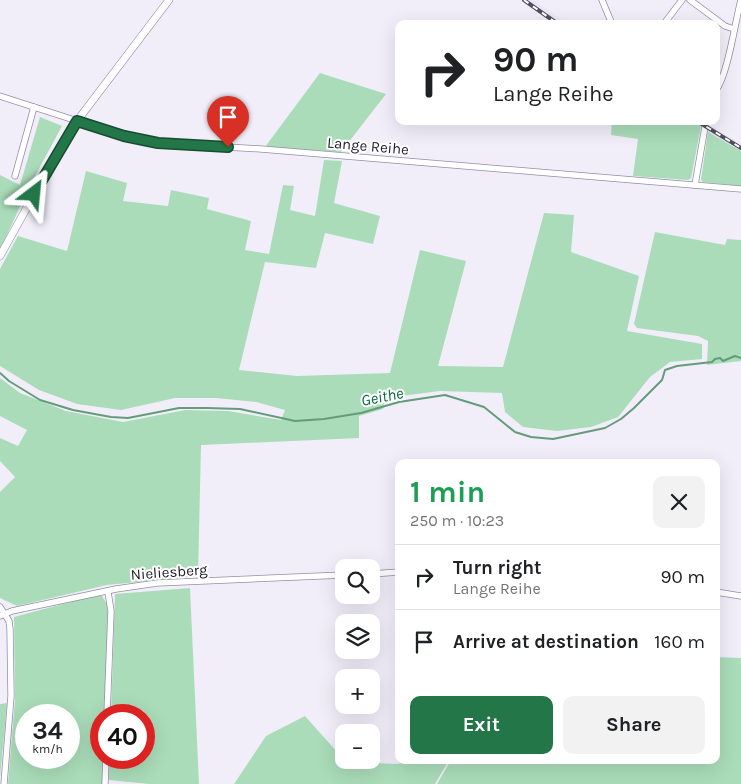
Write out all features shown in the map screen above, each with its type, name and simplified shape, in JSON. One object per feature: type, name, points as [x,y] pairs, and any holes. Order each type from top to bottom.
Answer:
[{"type":"street","points":[[0,256],[77,121],[169,0]]},
{"type":"street","points":[[602,0],[610,20]]},
{"type":"street","points":[[667,20],[682,0]]},
{"type":"street","points":[[690,0],[717,20]]},
{"type":"street","points":[[720,84],[741,0]]},
{"type":"street","points":[[720,22],[734,29]]},
{"type":"street","name":"Lange Reihe","points":[[0,96],[124,136],[158,143],[261,149],[695,186],[741,188]]},
{"type":"street","points":[[15,176],[34,107]]},
{"type":"street","points":[[695,186],[705,125]]},
{"type":"street","points":[[380,573],[395,572]]},
{"type":"street","name":"Nieliesberg","points":[[2,615],[157,583],[335,575]]},
{"type":"street","points":[[107,704],[111,611],[108,592]]},
{"type":"street","points":[[720,593],[741,596]]},
{"type":"street","points":[[0,607],[2,615],[9,620],[10,629],[11,696],[4,784]]},
{"type":"street","points":[[105,784],[106,769]]},
{"type":"shaded area","points":[[520,0],[533,0],[562,20],[548,20]]},
{"type":"shaded area","points":[[711,126],[741,144],[741,151],[708,132]]},
{"type":"green space","points":[[320,73],[386,94],[341,152],[265,147]]},
{"type":"green space","points":[[40,117],[62,126],[29,187],[0,250],[0,175],[20,185]]},
{"type":"green space","points":[[612,125],[700,125],[691,178],[688,180],[633,176],[638,139],[611,135]]},
{"type":"green space","points":[[708,132],[741,151],[741,186],[703,182],[701,180]]},
{"type":"green space","points":[[324,160],[342,161],[334,203],[380,216],[373,244],[325,233],[316,268],[265,262],[239,370],[297,376],[390,373],[420,250],[466,261],[438,366],[503,367],[544,213],[574,215],[571,252],[639,276],[627,331],[702,344],[702,359],[670,362],[650,377],[618,417],[591,427],[557,431],[523,427],[505,412],[502,393],[440,391],[385,398],[383,409],[359,416],[359,438],[201,445],[198,576],[107,585],[17,606],[0,598],[0,492],[15,477],[0,461],[0,438],[18,446],[27,430],[0,416],[0,378],[20,393],[66,411],[123,422],[185,410],[228,411],[281,420],[285,410],[256,402],[216,398],[175,398],[121,410],[77,404],[39,390],[0,366],[0,269],[18,236],[67,251],[86,171],[127,183],[123,201],[168,206],[171,190],[209,198],[207,209],[251,221],[245,250],[269,254],[283,185],[294,186],[290,210],[315,216]]},
{"type":"green space","points":[[655,232],[725,245],[727,239],[741,240],[741,361],[707,365],[708,341],[698,336],[637,328],[634,324]]},
{"type":"green space","points":[[190,588],[199,784],[149,784],[109,780],[109,769],[155,769],[155,704],[111,704],[115,594]]},
{"type":"green space","points":[[93,596],[102,596],[108,606],[105,704],[90,704],[90,769],[103,769],[102,784],[8,784],[15,701],[14,617]]},
{"type":"green space","points":[[720,657],[741,658],[741,784],[437,784],[449,764],[720,764]]},
{"type":"green space","points":[[7,703],[0,777],[0,704]]},
{"type":"green space","points":[[305,716],[335,750],[335,769],[380,769],[380,763],[447,764],[435,784],[234,784],[266,736]]},
{"type":"waterway","name":"Geithe","points":[[0,373],[9,381],[40,400],[73,410],[128,418],[179,408],[207,408],[240,409],[295,421],[324,419],[361,413],[399,402],[445,395],[484,407],[515,432],[531,437],[553,439],[605,428],[621,419],[662,380],[665,370],[677,366],[712,362],[720,358],[723,361],[735,356],[741,358]]},
{"type":"railway","points":[[524,0],[552,20]]},
{"type":"railway","points":[[704,125],[741,148]]},
{"type":"route","points":[[34,194],[77,121],[124,136],[158,143],[228,147]]}]
